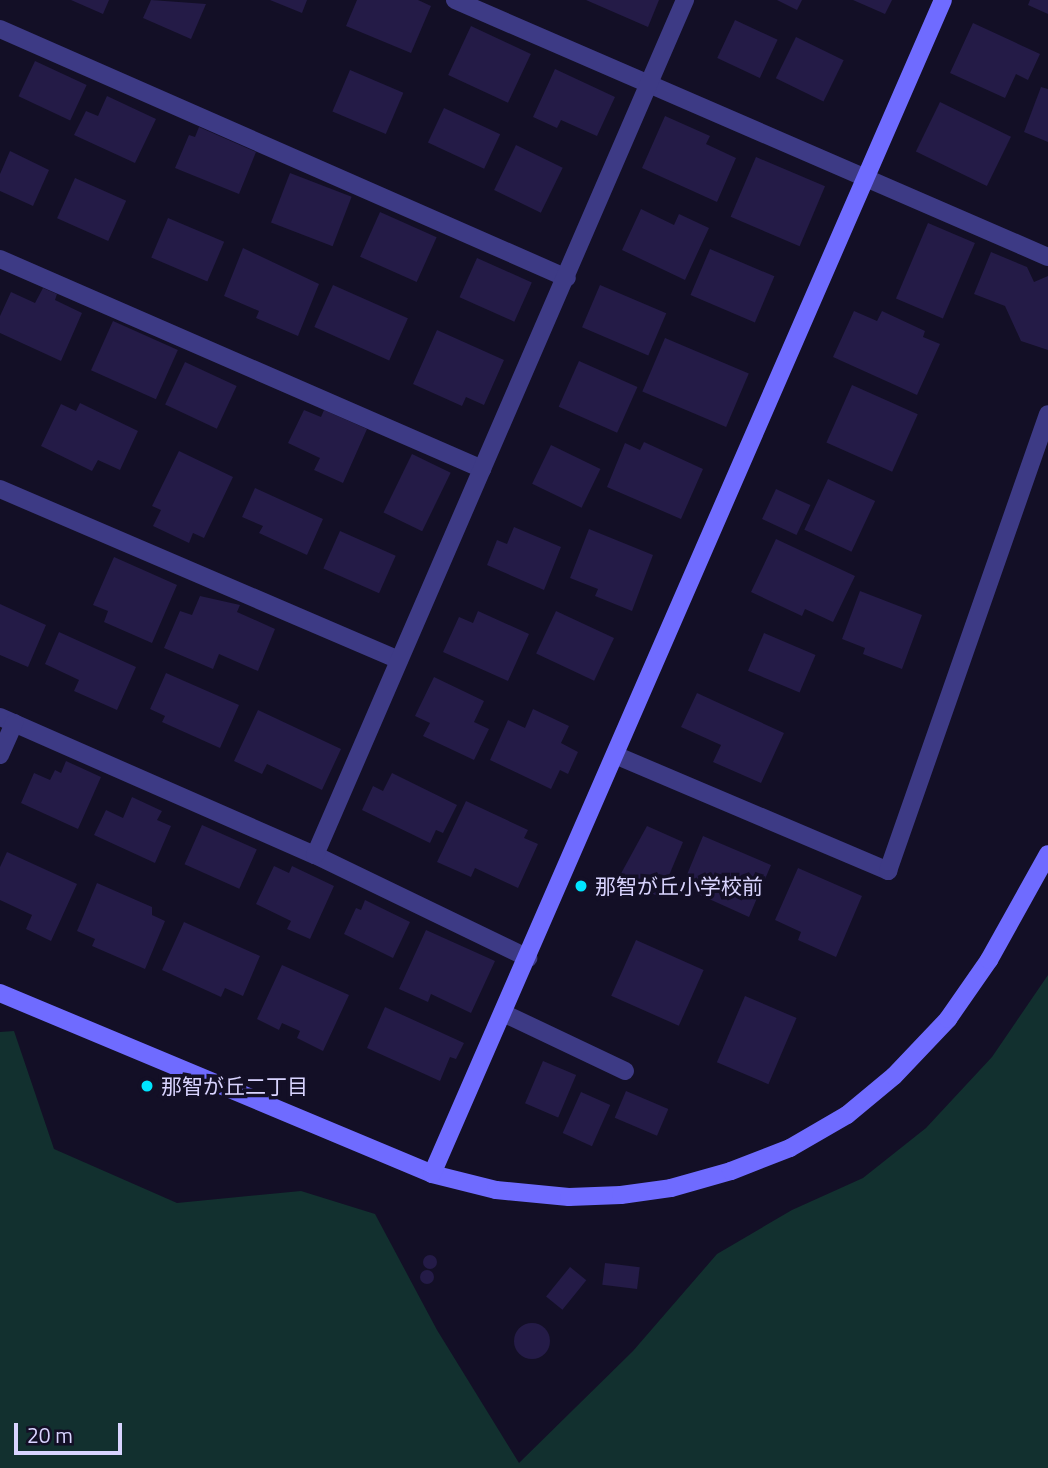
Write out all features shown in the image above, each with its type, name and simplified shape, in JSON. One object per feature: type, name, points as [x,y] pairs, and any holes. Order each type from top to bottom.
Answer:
[{"type":"street","points":[[455,0],[648,86],[867,175],[1048,257]]},
{"type":"street","points":[[315,855],[567,278],[685,0]]},
{"type":"street","points":[[432,1174],[943,0]]},
{"type":"street","points":[[0,29],[567,278]]},
{"type":"street","points":[[0,259],[482,469]]},
{"type":"street","points":[[615,755],[888,871],[1048,414]]},
{"type":"street","points":[[0,489],[400,660]]},
{"type":"street","points":[[0,755],[7,720],[315,855],[528,958]]},
{"type":"street","points":[[0,993],[432,1174],[496,1190],[569,1197],[621,1195],[671,1188],[790,1148],[847,1115],[894,1076],[948,1019],[989,960],[1048,854]]},
{"type":"street","points":[[503,1013],[625,1071]]},
{"type":"green space","points":[[1048,975],[1048,1468],[0,1468],[0,1032],[14,1031],[54,1149],[177,1203],[301,1191],[375,1214],[437,1330],[519,1463],[633,1351],[717,1254],[792,1210],[863,1178],[926,1128],[992,1057]]},
{"type":"building","points":[[71,0],[109,0],[103,14]]},
{"type":"building","points":[[151,0],[206,4],[191,39],[143,18]]},
{"type":"building","points":[[270,0],[307,0],[302,13]]},
{"type":"building","points":[[357,0],[418,0],[431,6],[411,53],[346,26]]},
{"type":"building","points":[[586,0],[659,0],[648,27]]},
{"type":"building","points":[[777,0],[802,0],[797,10]]},
{"type":"building","points":[[853,0],[892,0],[885,14]]},
{"type":"building","points":[[1030,0],[1048,0],[1048,14],[1028,5]]},
{"type":"building","points":[[735,20],[778,40],[760,78],[717,58]]},
{"type":"building","points":[[973,23],[1040,54],[1028,80],[1016,74],[1005,98],[950,73]]},
{"type":"building","points":[[471,26],[531,54],[508,103],[448,75]]},
{"type":"building","points":[[796,37],[844,60],[823,102],[776,78]]},
{"type":"building","points":[[35,61],[87,85],[70,120],[19,96]]},
{"type":"building","points":[[555,69],[615,97],[597,136],[561,120],[557,128],[533,117]]},
{"type":"building","points":[[350,70],[403,93],[386,134],[332,111]]},
{"type":"building","points":[[1041,87],[1048,89],[1048,142],[1024,132]]},
{"type":"building","points":[[107,96],[156,119],[135,163],[74,135],[86,111],[98,116]]},
{"type":"building","points":[[940,102],[1011,137],[987,186],[916,151]]},
{"type":"building","points":[[444,108],[500,134],[484,169],[428,142]]},
{"type":"building","points":[[665,116],[710,136],[706,144],[736,158],[717,202],[642,168]]},
{"type":"building","points":[[199,127],[256,152],[239,194],[175,168],[189,135],[195,137]]},
{"type":"building","points":[[516,145],[563,168],[541,213],[494,190]]},
{"type":"building","points":[[10,151],[49,170],[33,206],[0,191],[0,174]]},
{"type":"building","points":[[756,157],[825,186],[800,246],[731,217]]},
{"type":"building","points":[[290,173],[352,197],[333,246],[271,222]]},
{"type":"building","points":[[75,178],[126,201],[108,241],[57,218]]},
{"type":"building","points":[[641,209],[674,225],[679,214],[709,228],[685,280],[622,250]]},
{"type":"building","points":[[380,212],[437,237],[417,282],[360,257]]},
{"type":"building","points":[[168,218],[224,242],[207,281],[151,258]]},
{"type":"building","points":[[928,223],[975,243],[943,318],[896,298]]},
{"type":"building","points":[[243,248],[319,284],[298,336],[256,318],[259,311],[224,296]]},
{"type":"building","points":[[710,249],[774,276],[755,322],[690,295]]},
{"type":"building","points":[[991,252],[1027,267],[1034,282],[1048,276],[1048,350],[1021,341],[1005,306],[974,294]]},
{"type":"building","points":[[477,258],[532,282],[514,322],[460,297]]},
{"type":"building","points":[[333,285],[408,318],[389,360],[314,327]]},
{"type":"building","points":[[600,285],[666,313],[648,355],[582,327]]},
{"type":"building","points":[[43,288],[57,294],[55,300],[82,313],[61,361],[0,333],[0,316],[11,292],[35,303]]},
{"type":"building","points":[[854,311],[877,321],[882,311],[925,331],[923,337],[940,344],[917,395],[833,357]]},
{"type":"building","points":[[113,321],[178,350],[156,399],[91,370]]},
{"type":"building","points":[[437,330],[504,360],[484,405],[466,397],[462,406],[413,384]]},
{"type":"building","points":[[665,338],[749,374],[726,427],[642,391]]},
{"type":"building","points":[[579,361],[637,387],[617,433],[559,407]]},
{"type":"building","points":[[185,362],[237,386],[217,429],[165,405]]},
{"type":"building","points":[[852,385],[918,414],[892,472],[826,443]]},
{"type":"building","points":[[80,403],[138,431],[120,470],[98,460],[92,471],[41,446],[61,404],[76,411]]},
{"type":"building","points":[[304,410],[321,417],[324,410],[367,429],[343,483],[314,470],[320,458],[288,443]]},
{"type":"building","points":[[644,442],[703,469],[681,519],[607,487],[625,443],[640,450]]},
{"type":"building","points":[[551,445],[600,469],[582,508],[532,484]]},
{"type":"building","points":[[179,451],[233,477],[204,538],[193,533],[189,543],[153,526],[161,510],[152,506]]},
{"type":"building","points":[[412,454],[451,473],[422,531],[384,512]]},
{"type":"building","points":[[828,479],[875,501],[851,552],[804,530]]},
{"type":"building","points":[[255,488],[323,519],[307,555],[259,533],[263,526],[242,517]]},
{"type":"building","points":[[776,489],[810,505],[796,535],[762,519]]},
{"type":"building","points":[[514,527],[561,547],[544,590],[487,565],[497,540],[507,544]]},
{"type":"building","points":[[589,529],[653,555],[632,611],[595,596],[598,589],[570,578]]},
{"type":"building","points":[[340,531],[396,556],[379,593],[323,568]]},
{"type":"building","points":[[776,539],[855,576],[833,622],[805,609],[802,616],[751,592]]},
{"type":"building","points":[[114,557],[177,585],[152,643],[104,622],[108,611],[93,605]]},
{"type":"building","points":[[860,591],[922,615],[902,669],[863,654],[865,648],[842,639]]},
{"type":"building","points":[[200,596],[240,605],[237,612],[275,629],[258,671],[219,654],[213,669],[164,648],[180,611],[192,615]]},
{"type":"building","points":[[0,604],[46,625],[28,667],[0,655]]},
{"type":"building","points":[[478,611],[529,634],[508,681],[443,652],[459,617],[473,623]]},
{"type":"building","points":[[556,611],[614,638],[594,681],[536,654]]},
{"type":"building","points":[[59,632],[136,667],[117,710],[74,691],[79,680],[45,664]]},
{"type":"building","points":[[764,633],[816,655],[800,693],[748,671]]},
{"type":"building","points":[[166,673],[239,705],[220,748],[162,722],[165,716],[150,709]]},
{"type":"building","points":[[434,677],[484,701],[474,722],[489,729],[474,760],[423,736],[430,723],[415,716]]},
{"type":"building","points":[[697,693],[784,733],[761,783],[713,762],[721,745],[681,727]]},
{"type":"building","points":[[533,709],[569,726],[561,743],[578,752],[568,774],[560,770],[551,789],[490,760],[508,720],[525,728]]},
{"type":"building","points":[[258,710],[341,749],[322,790],[267,764],[262,774],[234,761]]},
{"type":"building","points":[[66,761],[101,777],[78,829],[21,803],[34,773],[50,780],[55,770],[61,773]]},
{"type":"building","points":[[392,773],[457,805],[443,833],[436,830],[430,843],[362,810],[373,786],[383,791]]},
{"type":"building","points":[[132,797],[162,811],[157,820],[171,826],[155,863],[94,835],[106,810],[123,818]]},
{"type":"building","points":[[466,801],[528,830],[524,838],[538,844],[518,888],[475,868],[471,877],[437,862]]},
{"type":"building","points":[[202,825],[257,849],[239,889],[185,864]]},
{"type":"building","points":[[647,826],[683,842],[660,897],[618,879]]},
{"type":"building","points":[[703,836],[771,865],[749,917],[698,894],[703,884],[686,877]]},
{"type":"building","points":[[7,852],[77,884],[51,941],[26,929],[32,915],[0,900],[0,867]]},
{"type":"building","points":[[274,866],[289,873],[292,866],[334,886],[310,939],[287,929],[291,921],[256,904]]},
{"type":"building","points":[[798,868],[862,896],[836,957],[798,940],[801,932],[775,920]]},
{"type":"building","points":[[97,883],[152,907],[152,915],[165,921],[145,969],[92,946],[95,939],[77,931]]},
{"type":"building","points":[[365,900],[410,922],[393,958],[344,934],[356,908],[361,910]]},
{"type":"building","points":[[184,922],[260,956],[243,996],[225,988],[221,997],[162,970]]},
{"type":"building","points":[[426,930],[495,961],[471,1013],[431,994],[428,1002],[399,989]]},
{"type":"building","points":[[636,940],[704,970],[679,1026],[611,996]]},
{"type":"building","points":[[282,965],[349,995],[323,1051],[297,1038],[300,1031],[282,1023],[279,1030],[257,1019]]},
{"type":"building","points":[[745,996],[797,1018],[768,1084],[717,1062]]},
{"type":"building","points":[[385,1007],[464,1043],[456,1059],[450,1057],[440,1081],[367,1048]]},
{"type":"building","points":[[543,1061],[576,1075],[558,1117],[525,1103]]},
{"type":"building","points":[[626,1091],[668,1109],[657,1136],[615,1118]]},
{"type":"building","points":[[581,1092],[610,1105],[592,1146],[563,1133]]},
{"type":"building","points":[[427,1255],[433,1255],[437,1262],[433,1269],[427,1269],[423,1265],[423,1259]]},
{"type":"building","points":[[605,1263],[640,1267],[637,1289],[602,1285]]},
{"type":"building","points":[[570,1267],[586,1280],[562,1310],[546,1297]]},
{"type":"building","points":[[424,1270],[430,1270],[434,1277],[430,1284],[424,1284],[420,1280],[420,1274]]},
{"type":"building","points":[[532,1323],[544,1329],[550,1341],[544,1353],[532,1359],[520,1353],[514,1341],[520,1329]]},
{"type":"place","name":"那智が丘小学校前","points":[[581,886]]},
{"type":"place","name":"那智が丘二丁目","points":[[147,1086]]}]
